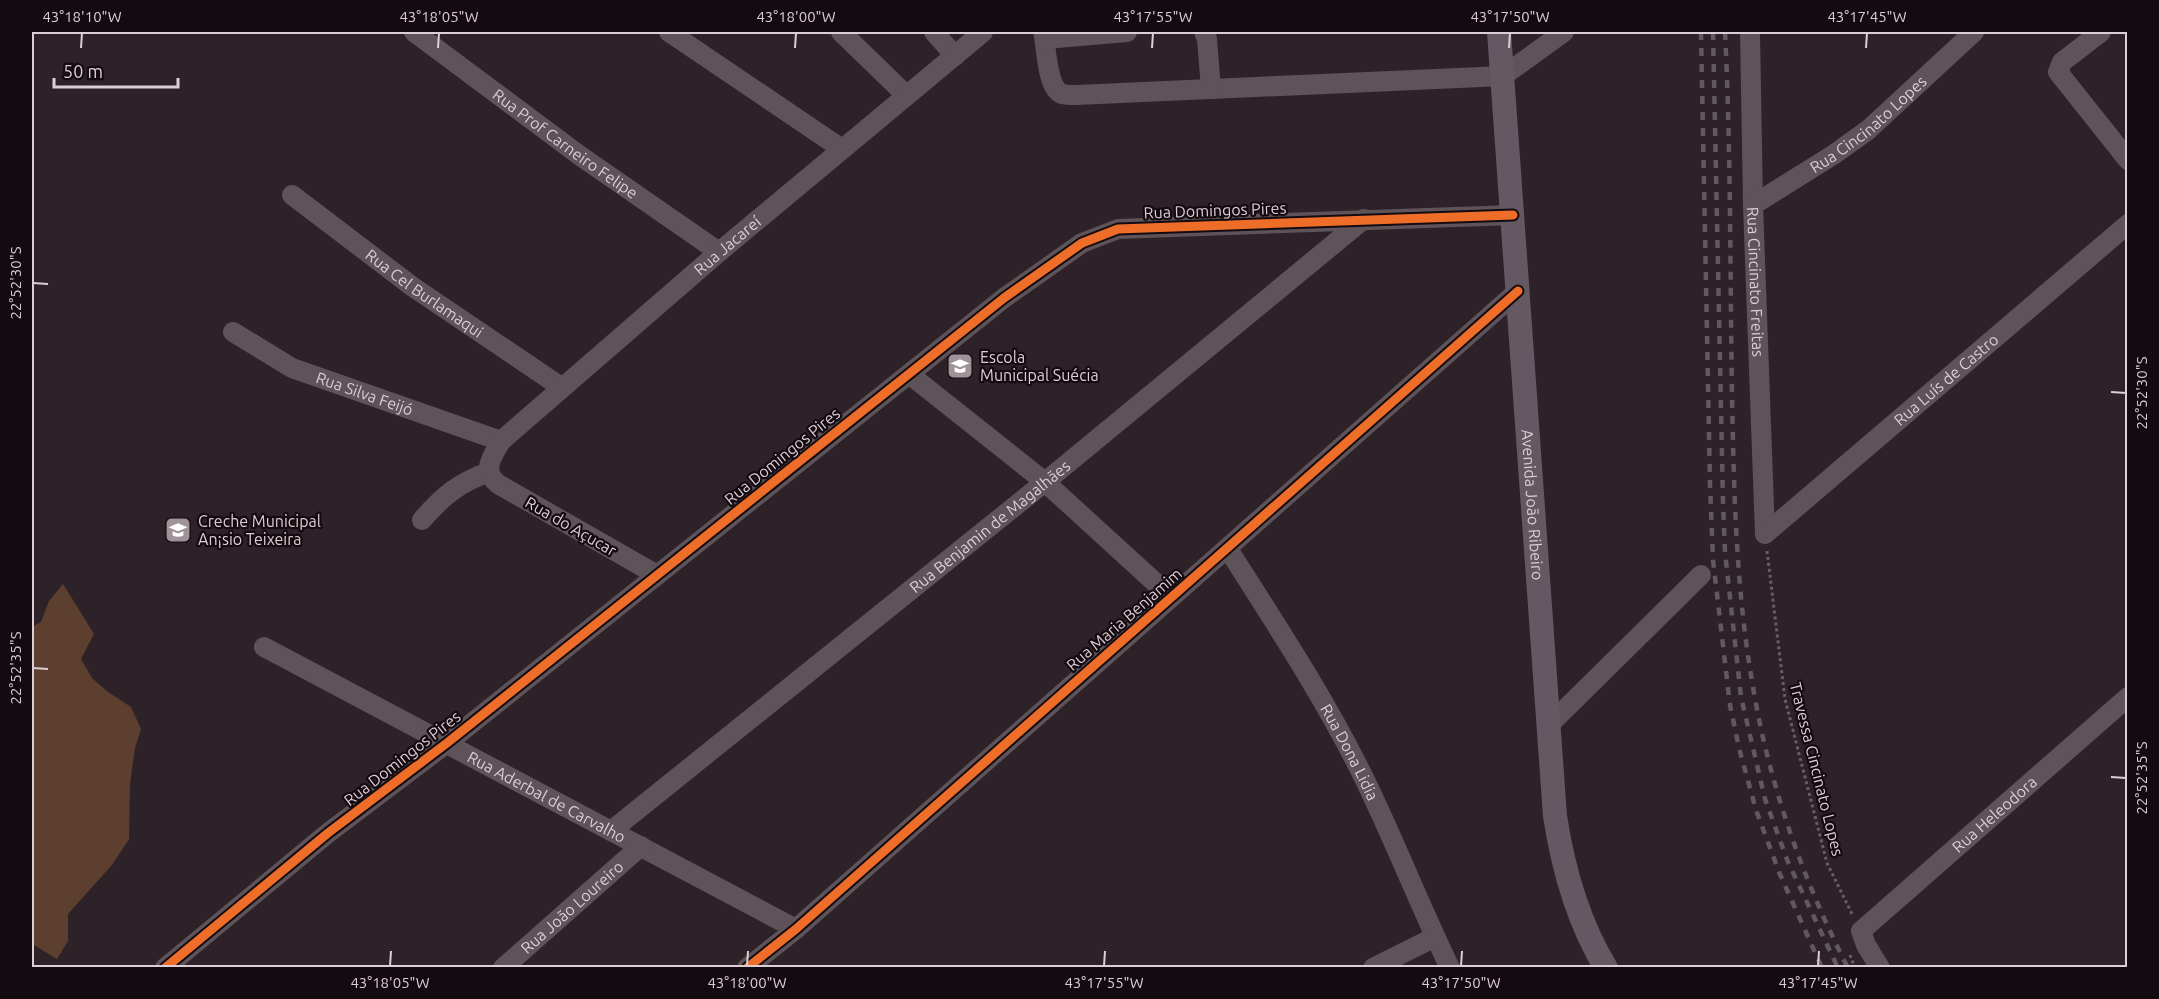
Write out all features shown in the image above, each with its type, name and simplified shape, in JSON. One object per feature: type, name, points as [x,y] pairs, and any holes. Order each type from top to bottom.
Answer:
[{"type":"main road","name":"Avenida João Ribeiro","points":[[1500,32],[1555,816],[1564,866],[1581,915],[1606,968]]},
{"type":"street","name":"Rua Prof Carneiro Felipe","points":[[414,32],[579,155],[719,252]]},
{"type":"street","points":[[669,32],[842,149]]},
{"type":"street","points":[[841,32],[906,95]]},
{"type":"street","points":[[934,32],[955,56]]},
{"type":"street","name":"Rua Jacareí","points":[[489,472],[489,462],[501,441],[561,387],[983,32]]},
{"type":"street","points":[[1127,32],[1044,35],[1051,80],[1056,90],[1063,94],[1503,76],[1564,32]]},
{"type":"street","points":[[1204,32],[1207,39],[1211,89]]},
{"type":"street","name":"Rua Cincinato Freitas","points":[[1750,32],[1753,205],[1765,534]]},
{"type":"street","name":"Rua Cincinato Lopes","points":[[1753,205],[1833,155],[1868,130],[1974,32]]},
{"type":"street","points":[[2101,32],[2062,62],[2058,72],[2120,136],[2127,160]]},
{"type":"street","name":"Rua Cel Burlamaqui","points":[[292,195],[413,287],[561,387]]},
{"type":"street","name":"Rua Domingos Pires","points":[[165,968],[328,833],[447,743],[1004,298],[1082,243],[1118,229],[1513,215]]},
{"type":"street","name":"Rua Benjamin de Magalhães","points":[[611,831],[1045,482],[1364,219]]},
{"type":"street","name":"Rua Luís de Castro","points":[[1765,534],[2127,224]]},
{"type":"street","name":"Rua Maria Benjamim","points":[[747,968],[796,929],[1518,291]]},
{"type":"street","name":"Rua Silva Feijó","points":[[233,332],[292,368],[501,441]]},
{"type":"street","points":[[909,374],[1045,482],[1171,597]]},
{"type":"street","points":[[422,520],[452,489],[489,472]]},
{"type":"street","name":"Rua do Açucar","points":[[489,472],[498,484],[657,575]]},
{"type":"street","name":"Rua Dona Lidia","points":[[1228,549],[1337,727],[1363,777],[1449,968]]},
{"type":"street","points":[[1549,725],[1701,575]]},
{"type":"street","name":"Rua Aderbal de Carvalho","points":[[264,647],[796,929]]},
{"type":"street","name":"Rua Heleodora","points":[[1861,931],[2127,697]]},
{"type":"street","name":"Rua João Loureiro","points":[[503,968],[640,846]]},
{"type":"street","points":[[1861,931],[1866,945],[1880,968]]},
{"type":"street","points":[[1372,968],[1435,937]]},
{"type":"shaded area","points":[[63,584],[94,634],[81,659],[92,678],[131,707],[141,729],[135,748],[130,784],[129,839],[112,865],[68,914],[68,941],[57,959],[32,944],[32,627],[41,622],[49,601]]},
{"type":"railway","points":[[1701,32],[1713,560],[1730,705],[1756,810],[1779,872],[1822,968]]},
{"type":"railway","points":[[1713,32],[1725,552],[1741,697],[1765,799],[1788,862],[1838,968]]},
{"type":"railway","points":[[1725,32],[1735,505],[1739,578],[1747,651],[1760,723],[1778,795],[1816,901],[1848,968]]},
{"type":"cycle path","points":[[165,968],[328,833],[447,743],[1004,298],[1082,243],[1118,229],[1513,215]]},
{"type":"cycle path","points":[[747,968],[796,929],[1518,291]]},
{"type":"place","name":"Escola Municipal Suécia","points":[[960,366]]},
{"type":"place","name":"Creche Municipal An¡sio Teixeira","points":[[178,530]]}]
